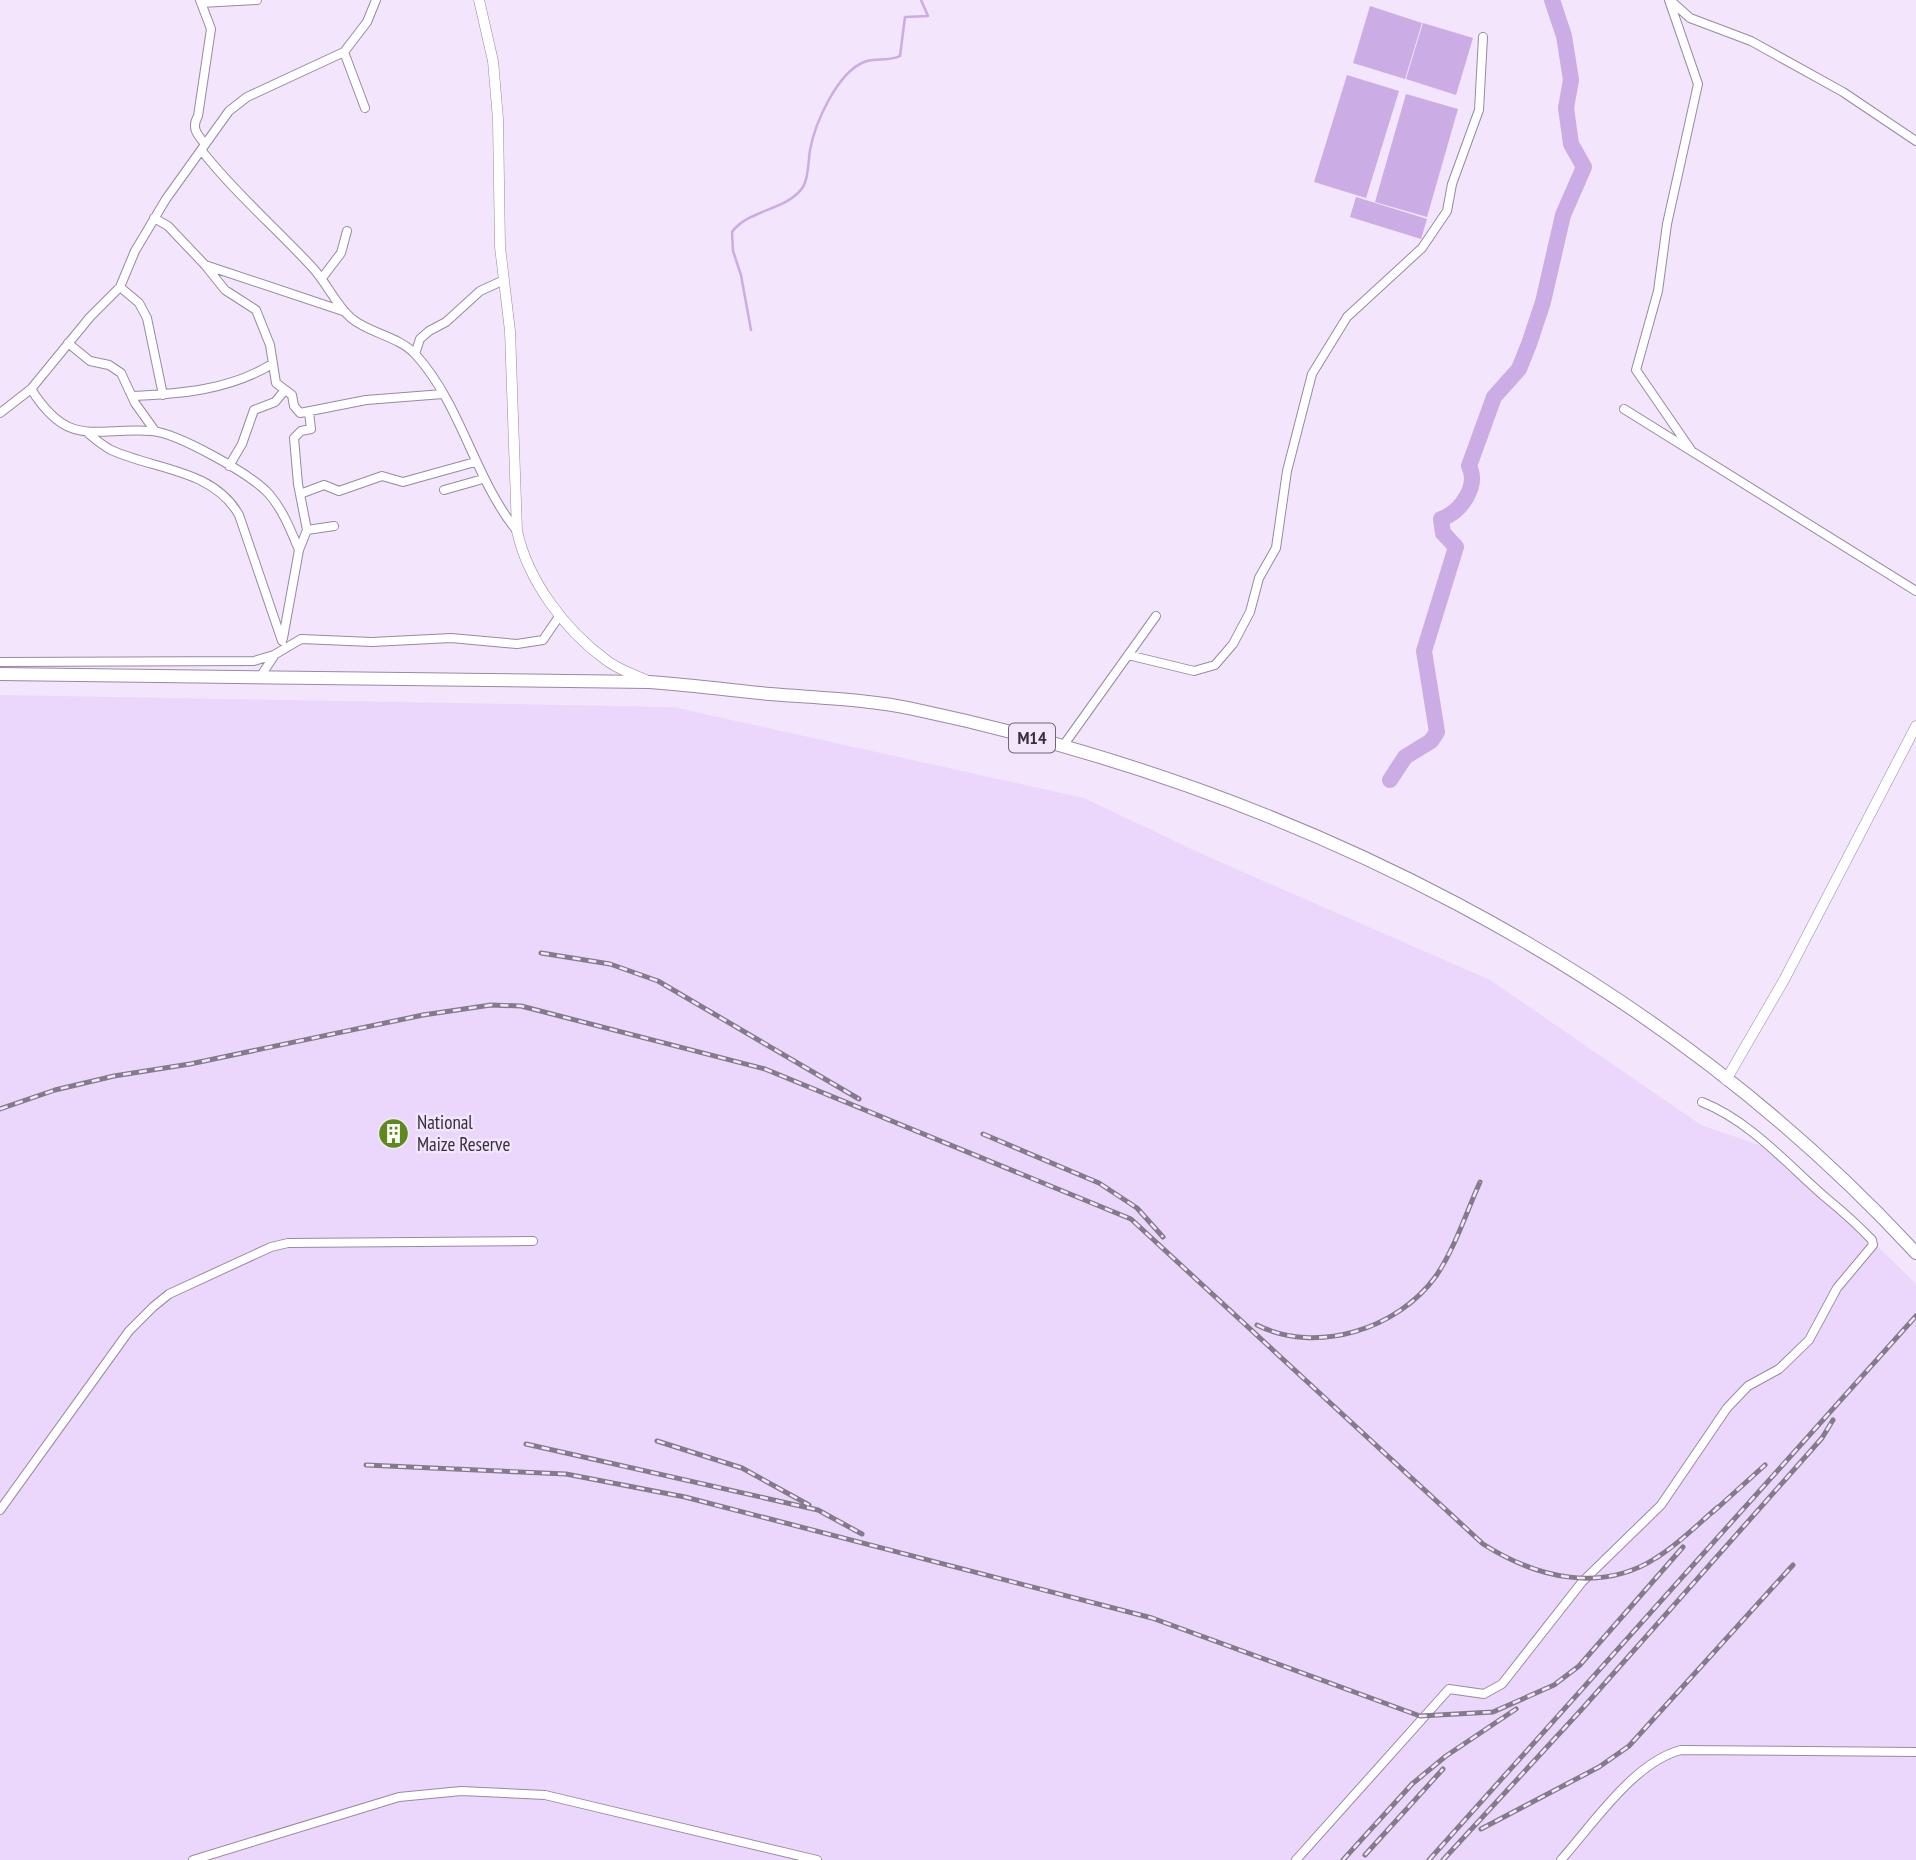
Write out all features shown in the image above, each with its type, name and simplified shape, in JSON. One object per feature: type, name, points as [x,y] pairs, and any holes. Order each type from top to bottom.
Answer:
[{"type":"highway","name":"M14","points":[[0,674],[649,682],[840,698],[910,708],[1159,773],[1410,878],[1564,965],[1726,1080],[1810,1151],[1916,1253]]},
{"type":"street","points":[[257,0],[200,1],[211,29],[198,116],[194,123],[195,132],[203,148],[323,278],[344,311]]},
{"type":"street","points":[[0,413],[31,390],[68,343],[120,287],[135,251],[154,218],[229,111],[247,97],[344,52],[367,22],[376,0]]},
{"type":"street","points":[[479,0],[494,73],[504,280],[510,331],[517,531]]},
{"type":"street","points":[[1669,0],[1690,18],[1751,41],[1843,92],[1916,141]]},
{"type":"street","points":[[1669,0],[1698,85],[1667,224],[1658,291],[1636,370],[1691,450]]},
{"type":"street","points":[[1128,655],[1194,671],[1215,665],[1233,644],[1250,612],[1258,578],[1276,548],[1289,460],[1312,374],[1347,317],[1422,248],[1447,212],[1452,184],[1479,110],[1483,37]]},
{"type":"street","points":[[344,52],[365,108]]},
{"type":"street","points":[[154,218],[168,226],[225,290],[256,310],[270,345],[276,383],[292,395],[293,406],[300,414],[366,400],[443,394]]},
{"type":"street","points":[[323,278],[341,253],[347,231]]},
{"type":"street","points":[[205,265],[344,311],[362,325],[390,337],[415,354],[453,409],[483,479],[517,531],[533,573],[560,615],[608,662],[649,682]]},
{"type":"street","points":[[415,354],[420,339],[429,331],[446,322],[480,291],[504,280]]},
{"type":"street","points":[[120,287],[139,303],[147,318],[163,395]]},
{"type":"street","points":[[68,343],[90,361],[109,365],[121,373],[132,396],[155,431]]},
{"type":"street","points":[[132,396],[208,389],[260,372],[272,364]]},
{"type":"street","points":[[31,390],[55,421],[89,434],[110,449],[207,482],[231,501],[282,641]]},
{"type":"street","points":[[229,466],[242,443],[254,410],[275,402],[285,390]]},
{"type":"street","points":[[1624,409],[1916,590]]},
{"type":"street","points":[[260,677],[282,641],[299,550],[307,530],[300,494],[295,438],[301,431],[311,429],[309,412]]},
{"type":"street","points":[[89,434],[155,431],[196,447],[268,493],[282,513],[299,550]]},
{"type":"street","points":[[300,494],[324,485],[339,491],[382,476],[402,482],[475,462]]},
{"type":"street","points":[[444,489],[483,479]]},
{"type":"street","points":[[307,530],[334,526]]},
{"type":"street","points":[[0,662],[254,661],[274,655],[302,639],[372,642],[450,638],[517,644],[542,640],[560,615]]},
{"type":"street","points":[[1063,746],[1156,615]]},
{"type":"street","points":[[1726,1080],[1784,980],[1916,726]]},
{"type":"street","points":[[1296,1860],[1449,1689],[1484,1694],[1502,1684],[1582,1582],[1661,1505],[1727,1408],[1748,1386],[1779,1369],[1809,1340],[1837,1288],[1873,1245],[1872,1240],[1850,1216],[1826,1198],[1778,1153],[1715,1107],[1702,1102]]},
{"type":"street","points":[[0,1510],[129,1331],[169,1294],[271,1247],[288,1244],[533,1241]]},
{"type":"street","points":[[1561,1860],[1633,1780],[1654,1761],[1681,1749],[1916,1752]]},
{"type":"street","points":[[193,1860],[380,1802],[429,1792],[461,1791],[545,1795],[788,1857],[817,1860]]},
{"type":"shaded area","points":[[1370,6],[1422,23],[1405,79],[1353,63]]},
{"type":"shaded area","points":[[1423,23],[1473,38],[1456,95],[1406,79]]},
{"type":"shaded area","points":[[1347,75],[1399,91],[1366,198],[1314,182]]},
{"type":"shaded area","points":[[1406,94],[1458,109],[1427,217],[1375,202]]},
{"type":"shaded area","points":[[1356,197],[1427,219],[1421,239],[1350,217]]},
{"type":"shaded area","points":[[0,695],[673,707],[1084,798],[1202,854],[1490,980],[1701,1125],[1782,1153],[1916,1284],[1916,1860],[0,1860]]},
{"type":"waterway","points":[[751,330],[741,275],[733,251],[732,232],[747,219],[788,201],[803,187],[817,126],[836,88],[854,68],[864,62],[900,56],[905,17],[928,16],[921,0]]},
{"type":"waterway","points":[[1390,780],[1405,757],[1431,741],[1437,732],[1424,651],[1456,547],[1443,533],[1441,519],[1455,511],[1470,490],[1472,482],[1469,466],[1494,397],[1519,369],[1529,344],[1543,302],[1563,215],[1584,167],[1571,144],[1566,108],[1571,80],[1564,36],[1552,0]]},
{"type":"railway","points":[[541,953],[610,964],[658,981],[859,1099]]},
{"type":"railway","points":[[0,1109],[55,1090],[114,1076],[190,1064],[423,1015],[491,1005],[521,1006],[765,1069],[1131,1219],[1483,1544],[1524,1565],[1568,1577],[1613,1576],[1635,1569],[1673,1547],[1718,1507]]},
{"type":"railway","points":[[983,1134],[1099,1183],[1137,1208],[1163,1237]]},
{"type":"railway","points":[[1257,1325],[1280,1334],[1330,1337],[1355,1332],[1400,1310],[1420,1295],[1443,1265],[1480,1182]]},
{"type":"railway","points":[[1429,1860],[1916,1316]]},
{"type":"railway","points":[[1443,1860],[1582,1709],[1822,1438],[1833,1420]]},
{"type":"railway","points":[[657,1441],[742,1468],[809,1505]]},
{"type":"railway","points":[[526,1444],[818,1510],[862,1534]]},
{"type":"railway","points":[[366,1465],[566,1474],[685,1497],[1152,1618],[1420,1716],[1493,1712],[1554,1685],[1579,1666],[1683,1547]]},
{"type":"railway","points":[[1713,1512],[1765,1465]]},
{"type":"railway","points":[[1481,1829],[1599,1767],[1629,1746],[1793,1565]]},
{"type":"railway","points":[[1343,1860],[1412,1784],[1446,1756],[1516,1709]]},
{"type":"railway","points":[[1365,1855],[1443,1769]]},
{"type":"place","name":"National Maize Reserve","points":[[394,1133]]}]
